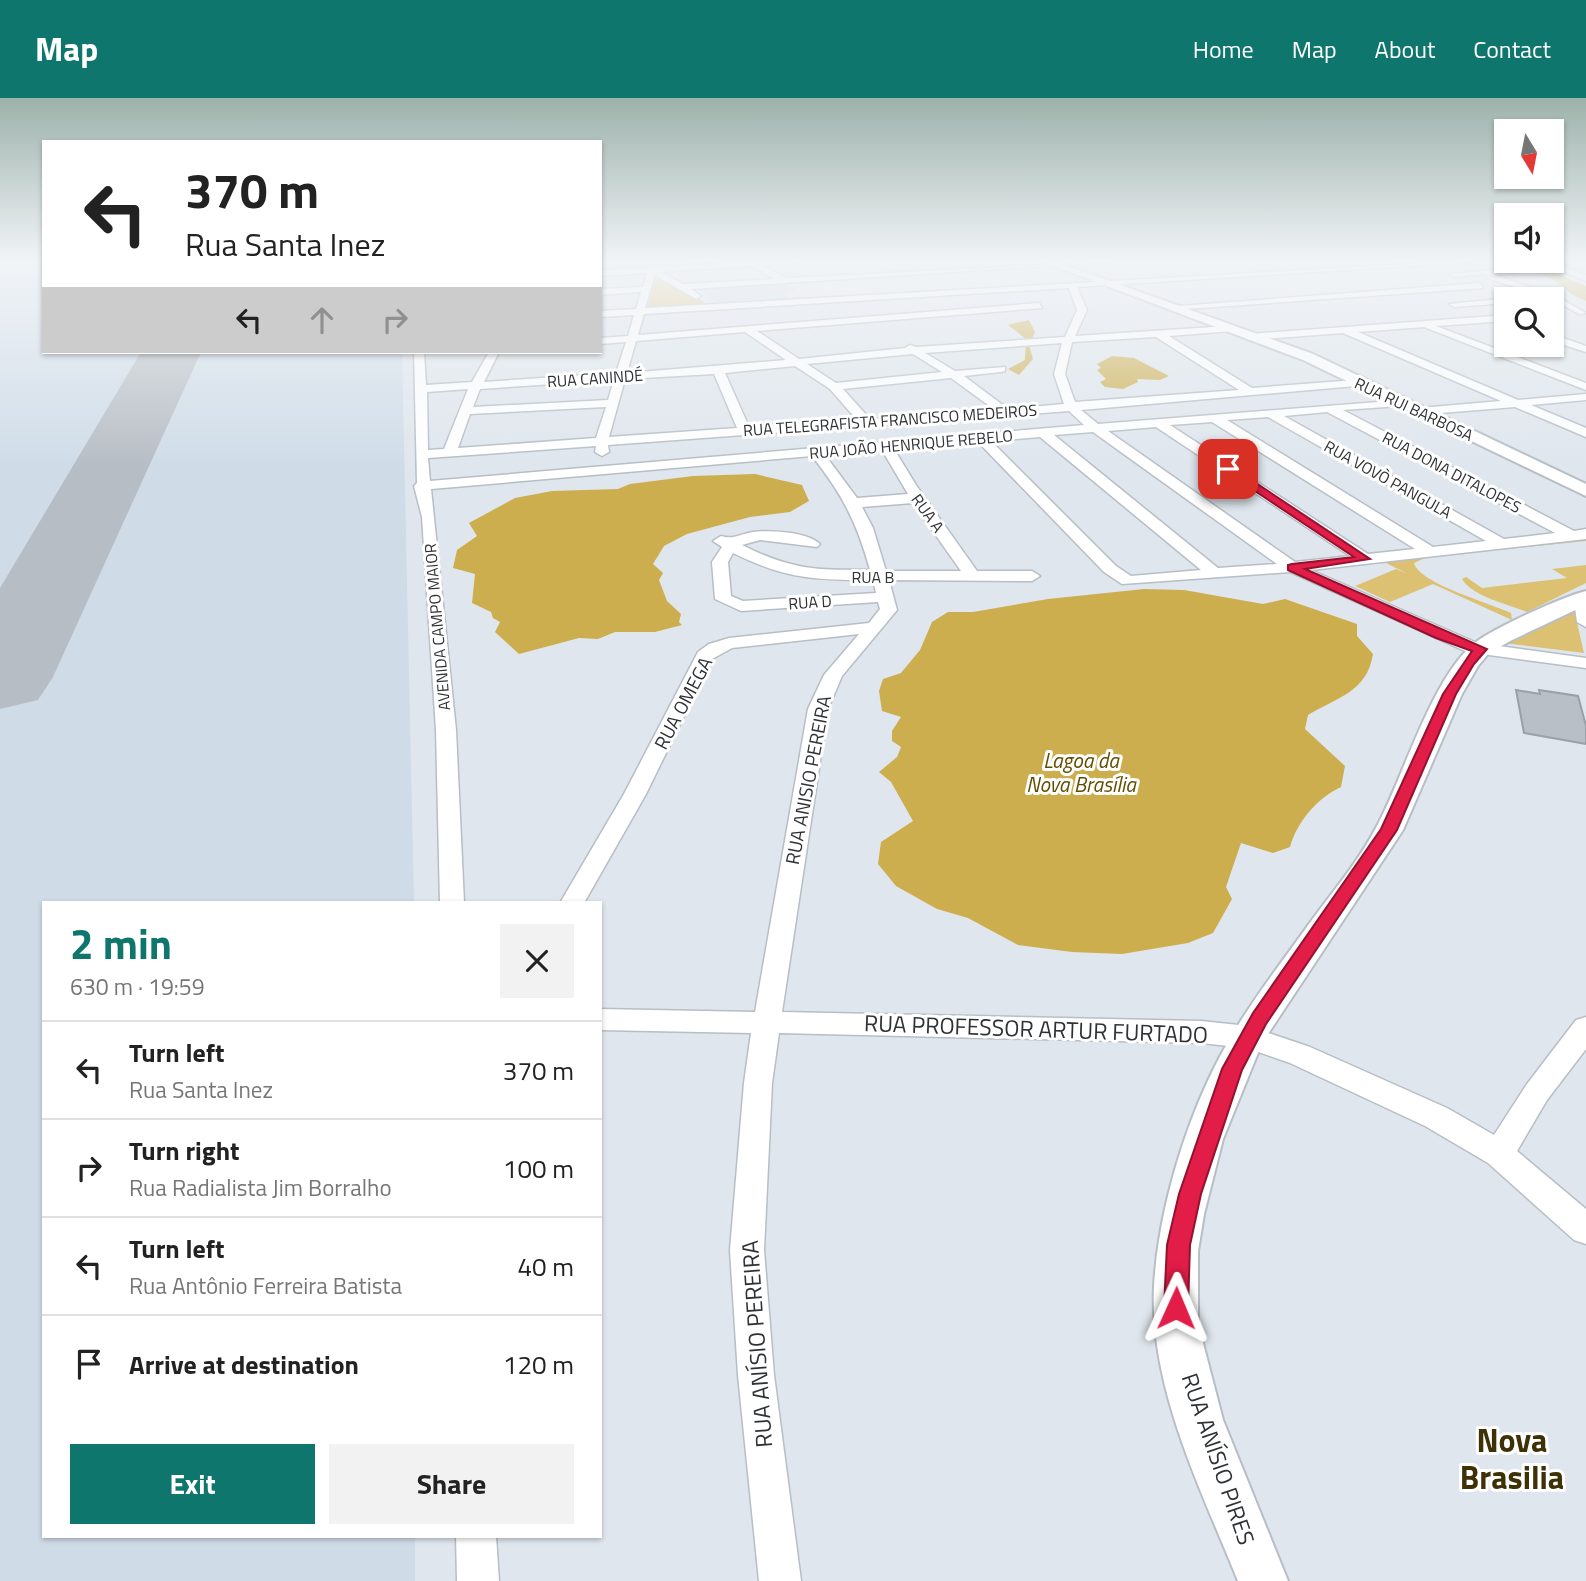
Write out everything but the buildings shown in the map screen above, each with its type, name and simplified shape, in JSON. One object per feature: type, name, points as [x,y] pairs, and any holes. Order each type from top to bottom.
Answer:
[{"type":"street","points":[[603,470],[602,439],[636,329]]},
{"type":"street","points":[[602,341],[759,329]]},
{"type":"street","points":[[875,329],[954,374],[1005,413]]},
{"type":"street","points":[[1073,329],[1058,373],[1061,390],[1070,408],[1292,567],[1440,635],[1480,649],[1586,663]]},
{"type":"street","name":"RUA CANINDÉ","points":[[422,389],[718,370],[913,350],[1067,341],[1193,329]]},
{"type":"street","points":[[1238,329],[1249,337],[1352,329]]},
{"type":"street","points":[[1429,329],[1586,387]]},
{"type":"street","points":[[748,330],[834,387],[866,422]]},
{"type":"street","points":[[1342,330],[1586,433]]},
{"type":"street","points":[[1158,334],[1209,363],[1250,393]]},
{"type":"street","name":"RUA RUI BARBOSA","points":[[1249,337],[1297,359],[1326,368],[1586,491]]},
{"type":"street","points":[[1564,341],[1586,349]]},
{"type":"street","name":"AVENIDA CAMPO MAIOR","points":[[419,354],[424,454],[421,486],[429,517],[446,730],[452,901]]},
{"type":"street","points":[[450,451],[475,387],[493,354]]},
{"type":"street","points":[[834,387],[1001,369]]},
{"type":"street","points":[[718,370],[744,430]]},
{"type":"street","name":"RUA TELEGRAFISTA FRANCISCO MEDEIROS","points":[[424,454],[602,439],[1005,413],[1356,383]]},
{"type":"street","points":[[1420,412],[1586,397]]},
{"type":"street","points":[[466,411],[612,402]]},
{"type":"street","name":"RUA JOÃO HENRIQUE REBELO","points":[[421,486],[1400,402]]},
{"type":"street","name":"RUA DONA DITALOPES","points":[[1331,409],[1579,535]]},
{"type":"street","name":"RUA VOVÒ PANGULA","points":[[1272,414],[1503,544]]},
{"type":"street","points":[[1216,419],[1431,552]]},
{"type":"street","points":[[905,420],[920,443]]},
{"type":"street","points":[[1160,424],[1364,559]]},
{"type":"street","points":[[1043,433],[1214,573]]},
{"type":"street","points":[[982,439],[1124,580],[1292,567],[1579,535]]},
{"type":"street","name":"RUA A","points":[[886,446],[917,498],[973,577]]},
{"type":"street","points":[[815,452],[845,487],[869,534],[877,577],[885,597]]},
{"type":"street","points":[[852,503],[917,498]]},
{"type":"street","points":[[726,544],[759,534],[812,544]]},
{"type":"street","name":"RUA B","points":[[726,544],[793,573],[877,577],[1032,576]]},
{"type":"street","name":"RUA D","points":[[726,544],[720,562],[723,599],[736,606],[885,597]]},
{"type":"street","name":"RUA ANISIO PEREIRA","points":[[765,1024],[818,709],[833,676],[890,610],[885,597]]},
{"type":"street","name":"RUA ANÍSIO PIRES","points":[[1263,1581],[1229,1497],[1186,1368],[1177,1324],[1175,1291],[1179,1245],[1197,1167],[1232,1069],[1248,1037],[1389,830],[1450,694],[1468,663],[1480,649],[1502,636],[1585,606]]},
{"type":"street","name":"RUA OMEGA","points":[[573,901],[615,830],[673,723],[698,667],[709,651],[729,643],[877,627]]},
{"type":"street","name":"RUA PROFESSOR ARTUR FURTADO","points":[[602,1019],[1201,1032],[1248,1037],[1436,1116],[1499,1154],[1586,1229]]},
{"type":"street","name":"RUA ANÍSIO PEREIRA","points":[[765,1024],[758,1083],[747,1250],[754,1350],[780,1581]]},
{"type":"street","points":[[1499,1154],[1537,1091],[1586,1028]]},
{"type":"street","points":[[477,1538],[478,1581]]},
{"type":"shaded area","points":[[0,329],[42,329],[42,354],[402,354],[414,901],[42,901],[42,1538],[415,1538],[415,1581],[0,1581]]},
{"type":"shaded area","points":[[1586,534],[1586,541],[1427,557],[1414,563],[1419,571],[1442,585],[1511,613],[1512,620],[1433,584],[1390,602],[1355,586],[1396,569],[1408,574],[1376,558]]},
{"type":"shaded area","points":[[1586,565],[1586,583],[1527,612],[1474,591],[1462,579],[1466,577],[1482,588],[1567,578],[1552,569]]},
{"type":"shaded area","points":[[1574,610],[1584,653],[1503,643]]},
{"type":"water","points":[[1013,329],[1034,329],[1035,332],[1029,345],[1033,359],[1019,375],[1008,369],[1025,360],[1026,339]]},
{"type":"water","points":[[1112,356],[1134,358],[1169,376],[1160,380],[1137,379],[1138,382],[1123,389],[1105,387],[1100,382],[1106,379],[1097,370],[1101,368],[1097,364]]},
{"type":"water","points":[[755,474],[802,485],[809,501],[790,512],[750,517],[687,534],[664,546],[653,564],[663,573],[659,580],[667,601],[681,614],[679,622],[682,625],[655,632],[615,632],[598,639],[579,638],[519,654],[495,632],[500,622],[493,618],[491,612],[472,603],[475,574],[453,568],[457,550],[477,536],[469,523],[515,498],[552,491],[618,489],[630,484],[693,476]]},
{"type":"water","name":"Lagoa da Nova Brasília","points":[[1144,589],[1184,590],[1263,604],[1285,599],[1357,624],[1357,636],[1373,654],[1370,667],[1365,677],[1350,692],[1308,715],[1305,729],[1345,766],[1341,787],[1309,812],[1290,847],[1273,853],[1241,843],[1226,887],[1232,899],[1213,933],[1188,943],[1122,954],[1072,952],[1018,945],[968,918],[937,909],[896,886],[878,864],[881,842],[913,821],[891,782],[879,772],[897,757],[901,747],[892,741],[892,731],[901,717],[882,711],[879,691],[883,679],[901,673],[920,650],[932,622],[948,612],[973,612],[1048,599]]},
{"type":"runway","points":[[0,677],[170,354]]},
{"type":"district","name":"Nova Brasilia","points":[[1512,1460]]},
{"type":"route","points":[[1176,1308],[1179,1245],[1190,1194],[1232,1069],[1259,1019],[1389,830],[1450,694],[1468,663],[1480,649],[1440,635],[1292,567],[1364,559],[1228,469]]}]
